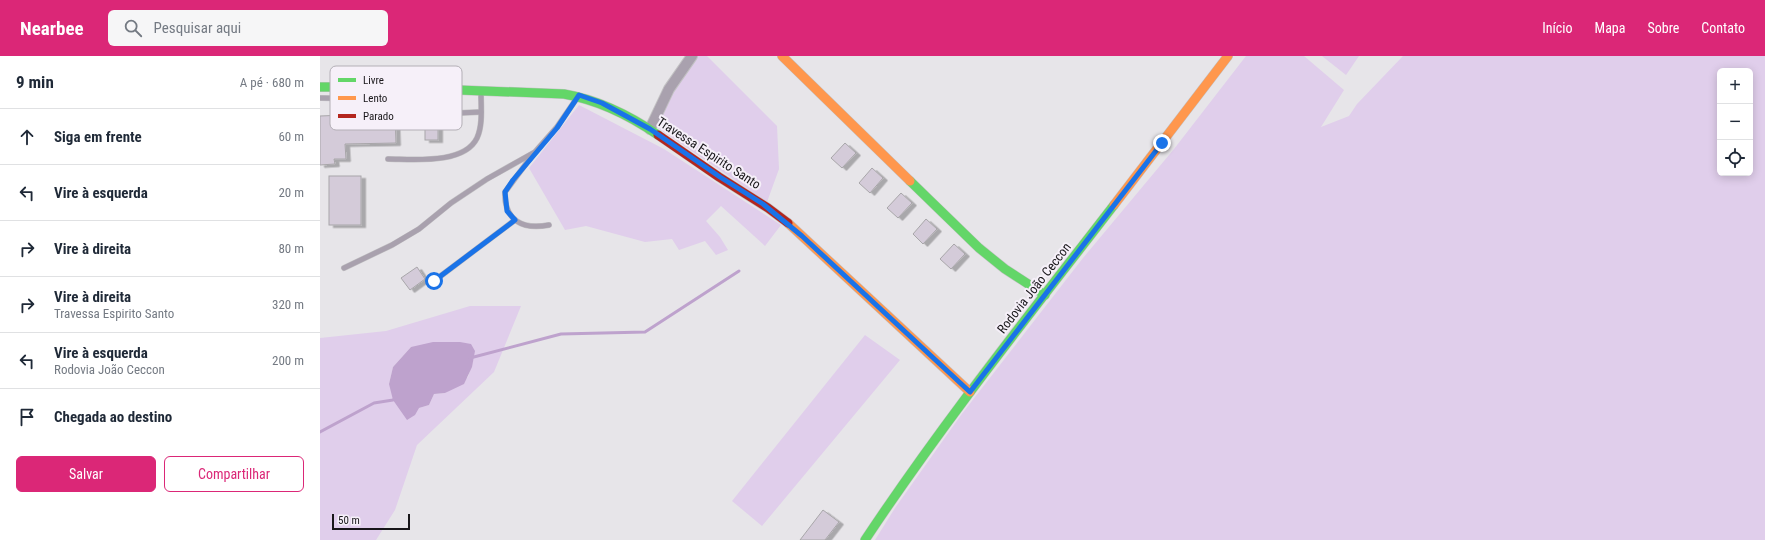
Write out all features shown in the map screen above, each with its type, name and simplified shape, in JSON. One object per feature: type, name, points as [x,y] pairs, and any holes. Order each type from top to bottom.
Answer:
[{"type":"street","points":[[650,129],[669,89],[692,56]]},
{"type":"street","points":[[782,56],[979,248],[1005,269],[1045,295]]},
{"type":"street","name":"Rodovia João Ceccon","points":[[865,540],[907,477],[970,392],[1228,56]]},
{"type":"street","name":"Travessa Espirito Santo","points":[[320,87],[330,87]]},
{"type":"street","name":"Travessa Espirito Santo","points":[[462,91],[579,95],[602,103],[650,129],[720,177],[763,204],[783,219],[970,392]]},
{"type":"lane","points":[[388,159],[445,158],[460,153],[471,146],[476,138],[481,112],[481,92]]},
{"type":"lane","points":[[549,225],[538,227],[525,226],[515,220],[507,211],[505,192],[557,128],[579,95]]},
{"type":"lane","points":[[320,98],[330,98]]},
{"type":"lane","points":[[462,113],[481,112]]},
{"type":"lane","points":[[344,268],[392,245],[419,228],[451,203],[487,179],[536,152]]},
{"type":"lane","points":[[434,281],[515,220]]},
{"type":"shaded area","points":[[696,56],[707,56],[777,126],[779,169],[767,202],[655,126],[670,93]]},
{"type":"shaded area","points":[[1246,56],[1304,56],[1344,90],[1321,127],[1349,116],[1357,104],[1403,56],[1765,56],[1765,540],[875,540],[895,508],[961,415],[1083,258],[1174,149]]},
{"type":"shaded area","points":[[1322,56],[1359,56],[1346,75]]},
{"type":"shaded area","points":[[579,105],[664,149],[781,225],[765,246],[721,206],[706,221],[720,237],[728,250],[716,255],[705,241],[679,250],[672,239],[645,242],[586,226],[565,230],[529,168]]},
{"type":"shaded area","points":[[470,306],[521,306],[494,372],[417,445],[395,510],[376,540],[320,540],[320,338],[386,331]],"holes":[[[411,347],[474,357],[468,377],[445,393],[434,394],[429,405],[419,408],[389,384],[393,367]]]},
{"type":"shaded area","points":[[865,335],[900,360],[762,526],[732,501]]},
{"type":"shaded area","points":[[433,342],[460,342],[471,344],[475,351],[472,367],[464,384],[445,393],[434,394],[429,405],[419,408],[415,415],[407,420],[393,400],[389,384],[393,367],[411,347]]},
{"type":"building","points":[[320,116],[330,116],[330,130],[396,130],[396,143],[345,144],[346,159],[334,159],[335,164],[320,165]]},
{"type":"building","points":[[425,130],[438,130],[438,140],[425,140]]},
{"type":"building","points":[[845,143],[856,153],[842,168],[831,158]]},
{"type":"building","points":[[872,168],[883,178],[870,193],[859,183]]},
{"type":"building","points":[[329,176],[361,176],[361,225],[329,225]]},
{"type":"building","points":[[901,193],[912,203],[898,218],[887,208]]},
{"type":"building","points":[[926,219],[937,229],[923,244],[913,234]]},
{"type":"building","points":[[954,244],[965,254],[951,269],[940,259]]},
{"type":"building","points":[[417,267],[425,279],[410,290],[401,278]]},
{"type":"building","points":[[823,510],[839,522],[825,540],[800,540]]},
{"type":"waterway","points":[[470,358],[561,334],[645,332],[739,271]]},
{"type":"waterway","points":[[320,432],[374,403],[393,400],[396,397]]},
{"type":"traffic: fast","points":[[320,87],[330,87]]},
{"type":"traffic: fast","points":[[462,90],[564,94],[589,100],[613,109],[658,135]]},
{"type":"traffic: fast","points":[[910,181],[979,248],[1005,269],[1045,295]]},
{"type":"traffic: fast","points":[[865,540],[924,454],[955,412],[1114,205]]},
{"type":"traffic: slow","points":[[782,56],[910,181]]},
{"type":"traffic: slow","points":[[1114,205],[1228,56]]},
{"type":"traffic: slow","points":[[788,223],[970,392]]},
{"type":"traffic: jam","points":[[658,135],[719,177],[768,208],[788,223]]},
{"type":"route","points":[[434,281],[515,220],[507,211],[505,192],[537,150],[557,128],[579,95],[602,103],[650,129],[720,177],[763,204],[783,219],[970,392],[1162,143]]}]
